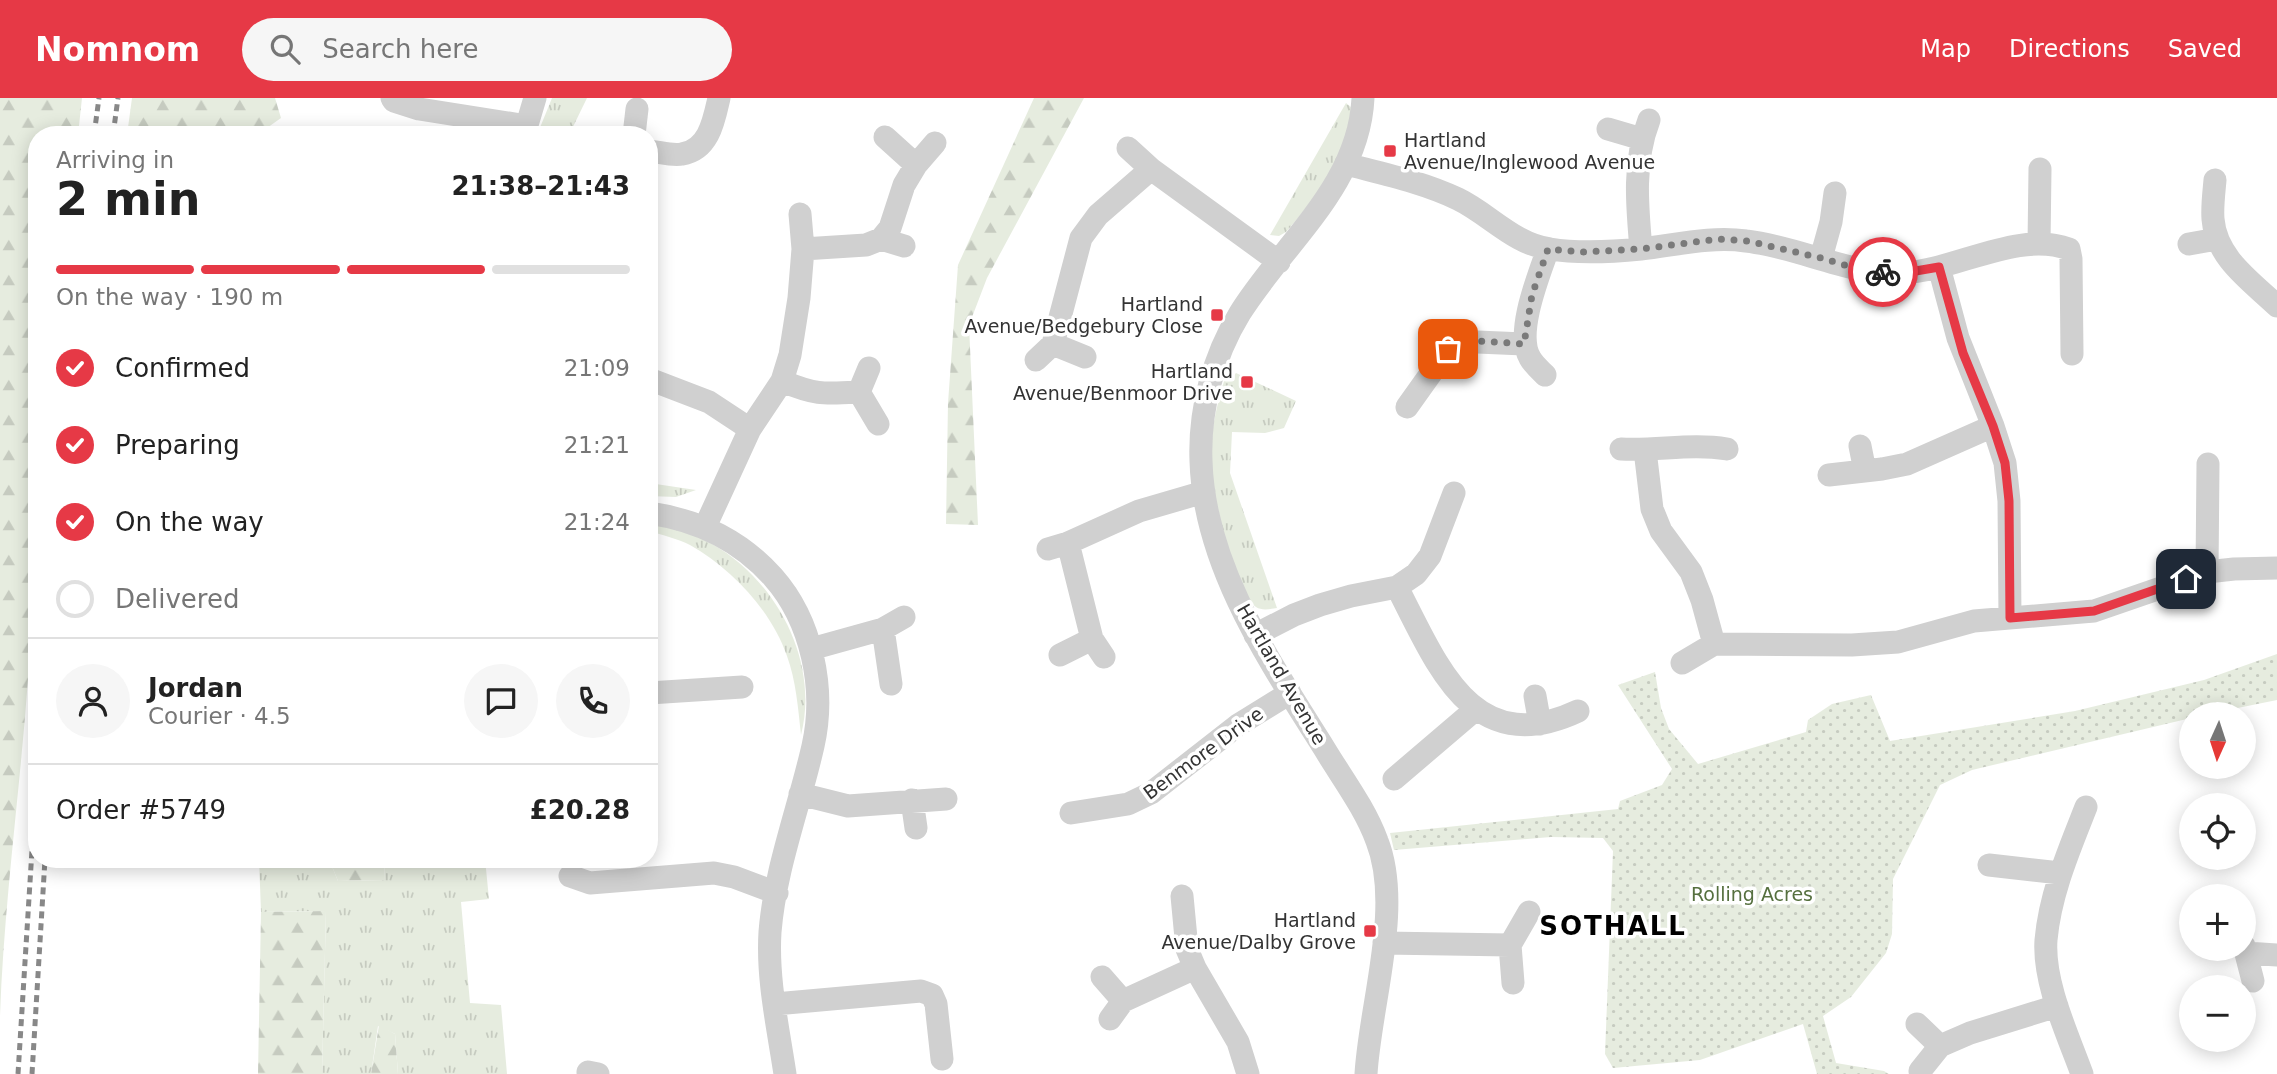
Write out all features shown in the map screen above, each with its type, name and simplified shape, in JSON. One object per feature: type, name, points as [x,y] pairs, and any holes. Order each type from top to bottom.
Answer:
[{"type":"street","points":[[392,98],[419,109],[505,126]]},
{"type":"street","points":[[526,126],[535,98]]},
{"type":"street","points":[[658,152],[680,155],[691,152],[705,140],[714,121],[719,98]]},
{"type":"street","name":"Hartland Avenue","points":[[1363,98],[1356,138],[1330,193],[1241,310],[1217,359],[1204,408],[1201,463],[1213,532],[1227,572],[1255,635],[1347,784],[1378,842],[1387,910],[1366,1074]]},
{"type":"street","points":[[635,126],[637,109]]},
{"type":"street","points":[[1608,129],[1646,129],[1636,195],[1641,249]]},
{"type":"street","points":[[885,137],[916,165]]},
{"type":"street","points":[[803,249],[866,245],[881,239],[890,228],[904,185],[916,165],[935,143]]},
{"type":"street","points":[[1128,148],[1151,169],[1279,262]]},
{"type":"street","points":[[1346,164],[1437,190],[1461,201],[1525,241],[1548,249],[1583,252],[1641,249],[1718,239],[1748,241],[1855,268],[1904,273],[2017,247],[2057,245],[2068,249],[2071,258],[2072,354]]},
{"type":"street","points":[[1036,360],[1054,344],[1081,238],[1098,215],[1151,169]]},
{"type":"street","points":[[2039,244],[2040,169]]},
{"type":"street","points":[[2215,180],[2213,218],[2217,239],[2230,261],[2277,306]]},
{"type":"street","points":[[1821,258],[1832,222],[1835,193]]},
{"type":"street","points":[[705,527],[750,429],[782,381],[790,355],[803,249],[800,214]]},
{"type":"street","points":[[881,239],[904,246]]},
{"type":"street","points":[[2189,244],[2217,239]]},
{"type":"street","points":[[1545,374],[1530,359],[1524,344],[1532,295],[1548,249]]},
{"type":"street","points":[[1939,267],[1965,358],[2005,463],[2009,501],[2010,618]]},
{"type":"street","points":[[1407,407],[1454,341],[1524,344]]},
{"type":"street","points":[[1054,344],[1085,357]]},
{"type":"street","points":[[859,392],[869,368]]},
{"type":"street","points":[[782,381],[815,393],[859,392]]},
{"type":"street","points":[[658,382],[709,402],[750,429]]},
{"type":"street","points":[[859,392],[878,424]]},
{"type":"street","points":[[1829,475],[1907,464],[1993,426]]},
{"type":"street","points":[[1622,449],[1645,450],[1704,445],[1727,449]]},
{"type":"street","points":[[1860,446],[1865,471]]},
{"type":"street","points":[[1645,450],[1652,509],[1661,531],[1691,572],[1714,644]]},
{"type":"street","points":[[2207,572],[2208,464]]},
{"type":"street","points":[[1060,655],[1098,648],[1058,546],[1139,511],[1204,492]]},
{"type":"street","points":[[1255,635],[1320,605],[1396,587],[1416,574],[1430,556],[1454,493]]},
{"type":"street","points":[[658,514],[705,527],[759,561],[785,591],[800,618],[811,649],[818,695],[814,744],[800,794],[770,930],[769,955],[785,1074]]},
{"type":"street","points":[[1682,663],[1714,644],[1852,645],[1898,642],[1974,621],[2094,611],[2207,572],[2277,568]]},
{"type":"street","points":[[1396,587],[1453,687],[1476,709],[1496,721],[1519,726],[1556,721],[1578,711]]},
{"type":"street","points":[[811,649],[883,629],[904,617]]},
{"type":"street","points":[[883,629],[891,684]]},
{"type":"street","points":[[658,692],[742,687]]},
{"type":"street","name":"Benmore Drive","points":[[1070,813],[1128,804],[1151,793],[1238,725],[1290,692]]},
{"type":"street","points":[[1535,696],[1540,724]]},
{"type":"street","points":[[1394,779],[1476,709]]},
{"type":"street","points":[[800,794],[848,806],[946,799]]},
{"type":"street","points":[[912,800],[916,828]]},
{"type":"street","points":[[2082,1074],[2057,1006],[2046,942],[2060,873],[2086,807]]},
{"type":"street","points":[[1989,865],[2060,873]]},
{"type":"street","points":[[569,876],[590,883],[624,869],[714,873],[734,877],[777,893]]},
{"type":"street","points":[[1182,897],[1187,948],[1195,968],[1238,1042],[1248,1074]]},
{"type":"street","points":[[1513,983],[1510,945],[1529,912]]},
{"type":"street","points":[[1384,943],[1510,945]]},
{"type":"street","points":[[2256,952],[2277,955]]},
{"type":"street","points":[[1102,977],[1116,1010],[1151,987],[1195,968]]},
{"type":"street","points":[[775,1004],[921,991],[932,995],[936,1003],[942,1059]]},
{"type":"street","points":[[1920,1071],[1940,1046],[1970,1033],[2057,1006]]},
{"type":"street","points":[[1917,1024],[1940,1046]]},
{"type":"green space","points":[[0,98],[82,98],[79,126],[28,126],[28,674],[0,1016]]},
{"type":"green space","points":[[132,98],[275,98],[281,118],[270,126],[128,126]]},
{"type":"green space","points":[[552,98],[587,98],[573,126],[541,126]]},
{"type":"green space","points":[[1034,98],[1084,98],[987,278],[969,325],[978,525],[946,524],[948,403],[958,265]]},
{"type":"green space","points":[[1346,103],[1351,107],[1350,124],[1339,158],[1330,174],[1286,232],[1279,236],[1270,235]]},
{"type":"green space","points":[[1236,373],[1296,401],[1284,428],[1265,433],[1232,432],[1230,473],[1277,608],[1256,607],[1240,583],[1226,542],[1213,482],[1211,445],[1216,411],[1225,378],[1230,379]]},
{"type":"green space","points":[[658,484],[696,490],[676,497],[658,496]]},
{"type":"green space","points":[[658,527],[685,532],[717,547],[746,569],[771,597],[789,629],[801,663],[805,699],[801,735],[790,665],[771,623],[748,592],[721,566],[685,543],[658,534]]},
{"type":"green space","name":"Rolling Acres","points":[[2277,654],[2277,700],[2256,704],[2256,702],[2179,702],[2179,721],[1972,770],[1940,785],[1893,879],[1892,934],[1886,953],[1851,997],[1823,1016],[1836,1063],[1889,1074],[1817,1074],[1803,1024],[1700,1060],[1613,1068],[1605,1054],[1613,851],[1603,838],[1551,837],[1394,850],[1390,833],[1618,809],[1620,801],[1662,785],[1672,769],[1618,685],[1655,672],[1661,708],[1669,729],[1698,764],[1806,732],[1808,720],[1832,704],[1871,695],[1890,741],[2075,711],[2204,680]]},
{"type":"green space","points":[[259,868],[333,868],[338,881],[385,880],[384,868],[486,868],[489,899],[461,902],[470,1003],[501,1005],[507,1074],[398,1074],[395,1034],[378,1026],[371,1074],[322,1074],[326,911],[261,912]]},
{"type":"green space","points":[[333,868],[384,868],[385,880],[338,881]]},
{"type":"green space","points":[[326,911],[322,1074],[258,1074],[261,912]]},
{"type":"green space","points":[[379,1025],[395,1034],[398,1074],[371,1074]]},
{"type":"railway","points":[[95,126],[99,98]]},
{"type":"railway","points":[[114,126],[118,98]]},
{"type":"railway","points":[[18,1074],[31,868]]},
{"type":"railway","points":[[32,1074],[44,868]]},
{"type":"way so far","points":[[1448,349],[1454,341],[1464,340],[1524,344],[1532,295],[1548,249],[1583,252],[1641,249],[1718,239],[1748,241],[1855,268],[1883,272]]},
{"type":"place","name":"Hartland Avenue/Inglewood Avenue","points":[[1390,151]]},
{"type":"place","name":"Hartland Avenue/Bedgebury Close","points":[[1217,315]]},
{"type":"place","name":"Hartland Avenue/Benmoor Drive","points":[[1247,382]]},
{"type":"place","name":"Hartland Avenue/Dalby Grove","points":[[1370,931]]},
{"type":"district","name":"SOTHALL","points":[[1613,926]]},
{"type":"route","points":[[1883,272],[1904,273],[1939,267],[1968,368],[1993,426],[2005,463],[2009,501],[2010,618],[2094,611],[2186,579]]}]
